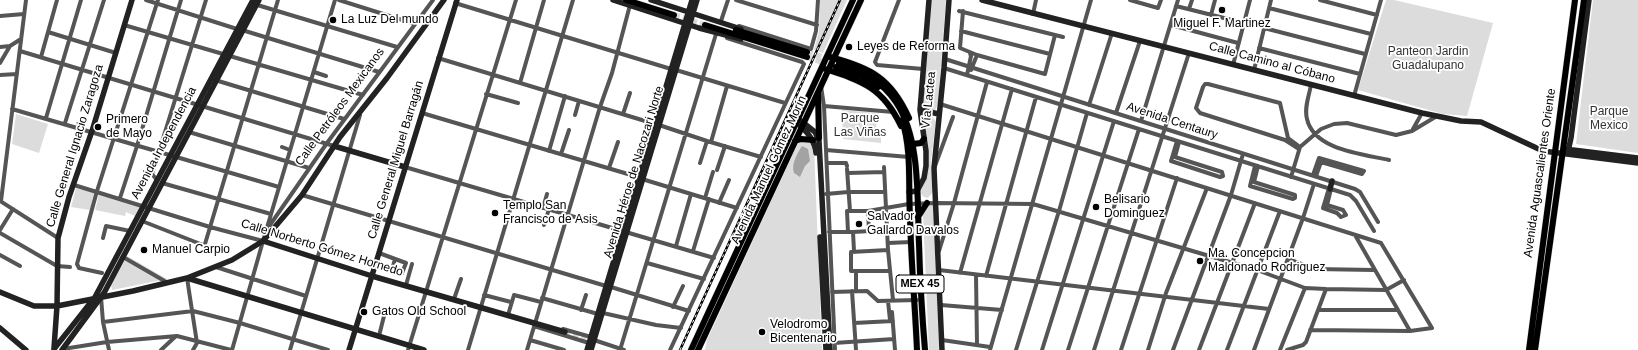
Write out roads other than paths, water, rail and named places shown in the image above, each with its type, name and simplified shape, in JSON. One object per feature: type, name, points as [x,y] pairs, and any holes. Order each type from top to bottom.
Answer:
[{"type":"main road","name":"Calle General Ignacio Zaragoza","points":[[54,350],[57,306],[58,238],[132,0]]},
{"type":"main road","name":"Calle Petróleos Mexicanos","points":[[0,292],[34,306],[57,306],[187,278],[232,260],[263,241],[302,195],[325,160],[330,156],[335,146],[342,139],[342,136],[444,0]]},
{"type":"main road","points":[[613,0],[675,14],[639,0]]},
{"type":"main road","points":[[650,0],[768,38],[807,55]]},
{"type":"main road","name":"Avenida Héroe de Nacozari Norte","points":[[691,13],[692,0]]},
{"type":"main road","name":"Avenida Héroe de Nacozari Norte","points":[[587,350],[625,232],[687,24],[697,0]]},
{"type":"main road","name":"Avenida Manuel Gómez Morín","points":[[699,350],[702,340],[828,70],[831,57],[853,0]]},
{"type":"main road","name":"Avenida Manuel Gómez Morín","points":[[691,350],[750,220],[822,68],[841,41],[861,0]]},
{"type":"main road","points":[[909,192],[917,191],[924,178],[926,166],[920,110],[929,0]]},
{"type":"main road","name":"Vía Lactea","points":[[942,350],[939,251],[934,168],[945,59],[949,0]]},
{"type":"main road","name":"Calle Camino al Cóbano","points":[[982,0],[1004,3],[1033,14],[1422,113],[1461,121],[1480,122],[1540,150],[1565,150]]},
{"type":"main road","name":"Avenida Aguascalientes Oriente","points":[[1529,350],[1554,149],[1575,0]]},
{"type":"main road","name":"Avenida Aguascalientes Oriente","points":[[1536,350],[1565,150],[1584,0]]},
{"type":"main road","name":"Avenida Aguascalientes Oriente","points":[[1565,150],[1571,138],[1589,0]]},
{"type":"main road","name":"Avenida Independencia","points":[[98,297],[130,231],[160,181],[226,54],[255,2]]},
{"type":"main road","name":"Calle General Miguel Barragán","points":[[349,350],[456,2]]},
{"type":"main road","points":[[628,3],[699,28],[750,42],[762,43]]},
{"type":"main road","points":[[779,43],[706,23],[762,43],[807,55]]},
{"type":"main road","points":[[841,41],[841,53],[847,61]]},
{"type":"main road","name":"Avenida Independencia","points":[[173,157],[189,132],[199,106],[215,80],[226,54]]},
{"type":"main road","points":[[831,57],[847,61],[871,71],[894,91],[903,103],[913,127],[911,141]]},
{"type":"main road","name":"MEX 45","points":[[838,65],[862,76],[881,90],[893,105],[911,141],[917,191],[924,350]]},
{"type":"main road","points":[[822,68],[853,78],[868,86],[886,101],[911,141],[921,143],[924,139]]},
{"type":"main road","points":[[1572,87],[1576,94]]},
{"type":"main road","points":[[820,88],[816,146],[826,350]]},
{"type":"main road","points":[[920,110],[939,114]]},
{"type":"main road","points":[[797,121],[803,125],[816,139],[828,253],[830,350]]},
{"type":"main road","points":[[1571,138],[1573,145],[1579,150]]},
{"type":"main road","points":[[795,141],[801,139],[816,139]]},
{"type":"main road","name":"MEX 45","points":[[911,141],[909,157],[909,204],[917,350]]},
{"type":"main road","points":[[335,146],[406,167]]},
{"type":"main road","points":[[1565,150],[1579,150],[1638,158]]},
{"type":"main road","points":[[1565,150],[1638,163]]},
{"type":"main road","points":[[1330,189],[1332,181]]},
{"type":"main road","points":[[918,217],[935,193]]},
{"type":"main road","name":"Avenida Independencia","points":[[98,297],[123,257],[142,221],[146,206]]},
{"type":"main road","points":[[746,245],[746,240],[753,226],[750,220]]},
{"type":"main road","name":"Calle Norberto Gómez Hornedo","points":[[263,241],[372,276],[426,290],[480,308],[565,332]]},
{"type":"main road","points":[[187,278],[378,336],[409,348],[424,350]]},
{"type":"main road","points":[[63,349],[98,297]]},
{"type":"main road","points":[[54,350],[98,297]]},
{"type":"main road","points":[[0,328],[26,350]]},
{"type":"main road","name":"Avenida Héroe de Nacozari Norte","points":[[591,340],[591,350]]},
{"type":"street","points":[[26,0],[0,201],[58,238]]},
{"type":"street","points":[[41,57],[57,0]]},
{"type":"street","points":[[46,118],[81,0]]},
{"type":"street","points":[[65,124],[104,0]]},
{"type":"street","points":[[146,0],[157,2],[200,18],[379,72]]},
{"type":"street","points":[[120,198],[181,0]]},
{"type":"street","points":[[206,0],[152,174],[160,181],[218,200],[271,214]]},
{"type":"street","points":[[142,221],[204,245],[278,0]]},
{"type":"street","points":[[63,349],[107,342],[177,336],[232,350],[335,0]]},
{"type":"street","points":[[339,0],[415,24]]},
{"type":"street","name":"Calle Petróleos Mexicanos","points":[[267,228],[344,119],[433,0]]},
{"type":"street","points":[[409,348],[475,129],[516,0]]},
{"type":"street","points":[[520,83],[544,0]]},
{"type":"street","points":[[468,350],[573,0]]},
{"type":"street","points":[[728,0],[719,21],[807,55]]},
{"type":"street","points":[[736,0],[817,25]]},
{"type":"street","points":[[670,350],[682,328],[807,55],[817,25],[818,0]]},
{"type":"street","points":[[899,0],[875,62],[877,65],[923,69]]},
{"type":"street","points":[[1033,14],[1036,0]]},
{"type":"street","points":[[942,340],[977,344],[990,349],[1091,0]]},
{"type":"street","points":[[1130,0],[1158,8],[1161,0]]},
{"type":"street","points":[[1141,121],[1178,0]]},
{"type":"street","points":[[1189,10],[1192,0]]},
{"type":"street","points":[[1211,15],[1215,0]]},
{"type":"street","points":[[1233,65],[1250,0]]},
{"type":"street","points":[[1254,70],[1258,48],[1271,0]]},
{"type":"street","points":[[1320,0],[1377,14]]},
{"type":"street","points":[[1354,96],[1381,0]]},
{"type":"street","points":[[102,273],[77,266],[113,138],[132,84],[157,2]]},
{"type":"street","points":[[255,2],[274,11],[397,47]]},
{"type":"street","points":[[456,2],[616,53],[785,103]]},
{"type":"street","points":[[527,350],[600,107],[612,73],[628,3]]},
{"type":"street","points":[[1176,6],[1244,23]]},
{"type":"street","points":[[1269,8],[1371,34]]},
{"type":"street","points":[[1055,34],[1045,74],[977,55],[960,48],[961,11],[1055,34],[1063,37]]},
{"type":"street","points":[[0,16],[24,14]]},
{"type":"street","points":[[124,25],[363,95]]},
{"type":"street","points":[[1171,25],[1238,43]]},
{"type":"street","points":[[699,28],[716,34],[807,55]]},
{"type":"street","points":[[1264,28],[1365,54]]},
{"type":"street","points":[[961,31],[1050,54]]},
{"type":"street","points":[[48,32],[116,53]]},
{"type":"street","points":[[1089,105],[1112,33]]},
{"type":"street","points":[[622,350],[637,294],[716,34]]},
{"type":"street","points":[[0,47],[10,46],[21,39]]},
{"type":"street","points":[[1116,113],[1140,41]]},
{"type":"street","points":[[0,63],[10,46]]},
{"type":"street","points":[[1258,48],[1360,74]]},
{"type":"street","points":[[20,51],[335,146]]},
{"type":"street","points":[[968,76],[971,56],[970,52]]},
{"type":"street","points":[[1094,350],[1189,53]]},
{"type":"street","points":[[970,67],[977,55]]},
{"type":"street","points":[[438,58],[657,124],[709,142],[761,156]]},
{"type":"street","name":"Avenida Centaury","points":[[945,59],[1355,189],[1360,192],[1378,222]]},
{"type":"street","name":"Avenida Centaury","points":[[944,68],[1330,189],[1353,198],[1374,231]]},
{"type":"street","points":[[314,72],[326,76]]},
{"type":"street","points":[[0,75],[17,74]]},
{"type":"street","points":[[215,80],[344,119]]},
{"type":"street","points":[[939,251],[954,203],[987,82]]},
{"type":"street","points":[[1287,139],[1280,103],[1208,84],[1205,84],[1203,87],[1196,108],[1200,114],[1287,139],[1299,148]]},
{"type":"street","points":[[1311,85],[1307,102],[1306,118],[1314,135],[1329,145],[1389,160]]},
{"type":"street","points":[[700,163],[709,142],[728,86]]},
{"type":"street","points":[[820,88],[824,106],[828,195],[828,253],[832,292],[834,350]]},
{"type":"street","points":[[960,273],[1012,89]]},
{"type":"street","points":[[623,114],[630,93]]},
{"type":"street","points":[[486,94],[518,103]]},
{"type":"street","points":[[549,151],[566,96]]},
{"type":"street","points":[[986,276],[1036,97]]},
{"type":"street","points":[[575,115],[579,101]]},
{"type":"street","points":[[940,104],[1381,243],[1432,328],[1410,331],[1310,330]]},
{"type":"street","points":[[824,106],[893,112]]},
{"type":"street","points":[[12,109],[226,173],[279,187]]},
{"type":"street","points":[[290,350],[361,110]]},
{"type":"street","points":[[422,113],[609,168],[737,208]]},
{"type":"street","points":[[1016,350],[1059,211],[1087,113]]},
{"type":"street","points":[[1412,131],[1419,122],[1422,113]]},
{"type":"street","points":[[1291,177],[1299,148],[1321,129],[1334,124],[1347,123],[1396,135],[1412,131],[1437,116]]},
{"type":"street","points":[[934,168],[942,151],[953,118]]},
{"type":"street","points":[[1042,350],[1114,121]]},
{"type":"street","points":[[1068,350],[1139,129]]},
{"type":"street","points":[[561,154],[569,130]]},
{"type":"street","points":[[189,132],[287,160],[309,168]]},
{"type":"street","points":[[1178,141],[1175,157],[1222,172],[1223,176],[1220,177],[1171,161],[1178,141]]},
{"type":"street","points":[[609,168],[618,142]]},
{"type":"street","points":[[693,251],[715,171],[725,146]]},
{"type":"street","points":[[282,147],[290,150]]},
{"type":"street","points":[[935,149],[942,151]]},
{"type":"street","points":[[826,150],[909,157]]},
{"type":"street","points":[[1173,350],[1207,255],[1231,195],[1243,154]]},
{"type":"street","points":[[0,155],[7,155]]},
{"type":"street","points":[[1319,158],[1364,171],[1362,174],[1321,162],[1315,176],[1319,158]]},
{"type":"street","points":[[827,163],[846,163],[850,211],[847,211],[854,251]]},
{"type":"street","points":[[884,166],[890,271],[889,312],[892,321],[895,350]]},
{"type":"street","points":[[1256,166],[1254,182],[1295,195],[1295,198],[1293,199],[1250,186],[1256,166]]},
{"type":"street","points":[[406,167],[714,258]]},
{"type":"street","points":[[847,169],[884,172]]},
{"type":"street","points":[[1121,350],[1177,178]]},
{"type":"street","points":[[719,203],[729,180]]},
{"type":"street","points":[[1254,350],[1303,218],[1314,184]]},
{"type":"street","name":"Calle Norberto Gómez Hornedo","points":[[74,185],[210,227],[263,241]]},
{"type":"street","points":[[1148,350],[1206,188]]},
{"type":"street","points":[[1330,189],[1327,205],[1343,210],[1346,215],[1341,217],[1337,213],[1323,208],[1330,189]]},
{"type":"street","points":[[821,192],[828,195],[848,192],[885,192]]},
{"type":"street","points":[[543,208],[547,194]]},
{"type":"street","points":[[676,246],[691,194]]},
{"type":"street","points":[[302,195],[334,203],[388,221],[608,287],[637,294],[689,311]]},
{"type":"street","points":[[850,211],[927,203],[1033,204],[1256,270],[1305,288],[1386,290],[1404,280]]},
{"type":"street","points":[[1200,350],[1254,203]]},
{"type":"street","points":[[13,209],[0,231],[57,266],[70,267]]},
{"type":"street","points":[[544,225],[548,209]]},
{"type":"street","points":[[868,210],[869,231]]},
{"type":"street","points":[[1227,350],[1256,270],[1280,211]]},
{"type":"street","points":[[103,238],[106,226],[130,231]]},
{"type":"street","points":[[829,232],[887,230]]},
{"type":"street","points":[[1356,235],[1374,270],[1410,331]]},
{"type":"street","points":[[888,243],[911,242]]},
{"type":"street","points":[[888,250],[850,252],[851,271],[890,271]]},
{"type":"street","points":[[379,253],[395,259]]},
{"type":"street","points":[[0,256],[20,266]]},
{"type":"street","points":[[123,257],[168,283]]},
{"type":"street","points":[[1288,259],[1315,269],[1374,270]]},
{"type":"street","points":[[647,262],[704,279]]},
{"type":"street","points":[[406,285],[412,264]]},
{"type":"street","points":[[215,266],[306,296]]},
{"type":"street","points":[[939,270],[1010,280],[1113,290],[1269,309]]},
{"type":"street","points":[[856,272],[854,290],[856,350]]},
{"type":"street","points":[[976,275],[977,344]]},
{"type":"street","points":[[187,278],[193,310],[196,340],[196,346],[193,350]]},
{"type":"street","points":[[454,299],[461,279]]},
{"type":"street","points":[[673,307],[683,286]]},
{"type":"street","points":[[1280,350],[1305,288]]},
{"type":"street","points":[[1287,350],[1303,345],[1306,342],[1326,289]]},
{"type":"street","points":[[832,292],[854,290],[869,292],[873,299],[878,301],[921,300]]},
{"type":"street","points":[[484,295],[511,302]]},
{"type":"street","points":[[508,315],[511,302],[515,295],[656,325],[682,328]]},
{"type":"street","points":[[581,310],[586,295]]},
{"type":"street","points":[[98,297],[109,350]]},
{"type":"street","points":[[941,305],[1002,310]]},
{"type":"street","points":[[103,322],[193,310],[328,350]]},
{"type":"street","points":[[1318,310],[1397,310]]},
{"type":"street","points":[[378,336],[385,312]]},
{"type":"street","points":[[854,323],[892,321]]},
{"type":"street","name":"Calle Norberto Gómez Hornedo","points":[[535,323],[622,350]]},
{"type":"street","points":[[161,350],[177,336]]},
{"type":"street","points":[[834,343],[894,339]]},
{"type":"street","points":[[530,340],[564,350]]},
{"type":"tunnel","points":[[674,15],[705,25]]},
{"type":"tunnel","points":[[807,52],[839,63]]},
{"type":"tunnel","points":[[807,57],[835,66]]},
{"type":"tunnel","points":[[565,332],[594,342]]},
{"type":"railway","points":[[680,350],[840,0]]},
{"type":"place","name":"Miguel F. Martinez","points":[[1222,10]]},
{"type":"place","name":"La Luz Del mundo","points":[[333,20]]},
{"type":"place","name":"Leyes de Reforma","points":[[849,47]]},
{"type":"place","name":"Primero de Mayo","points":[[98,127]]},
{"type":"place","name":"Belisario Dominguez","points":[[1096,207]]},
{"type":"place","name":"Templo San Francisco de Asis","points":[[495,213]]},
{"type":"place","name":"Salvador Gallardo Davalos","points":[[859,224]]},
{"type":"place","name":"Manuel Carpio","points":[[144,250]]},
{"type":"place","name":"Ma. Concepcion Maldonado Rodriguez","points":[[1200,261]]},
{"type":"place","name":"Gatos Old School","points":[[364,312]]},
{"type":"place","name":"Velodromo Bicentenario","points":[[762,332]]},
{"type":"park label","name":"Panteon Jardin Guadalupano","points":[[1428,59]]},
{"type":"park label","name":"Parque Mexico","points":[[1609,119]]},
{"type":"park label","name":"Parque Las Viñas","points":[[860,126]]}]
